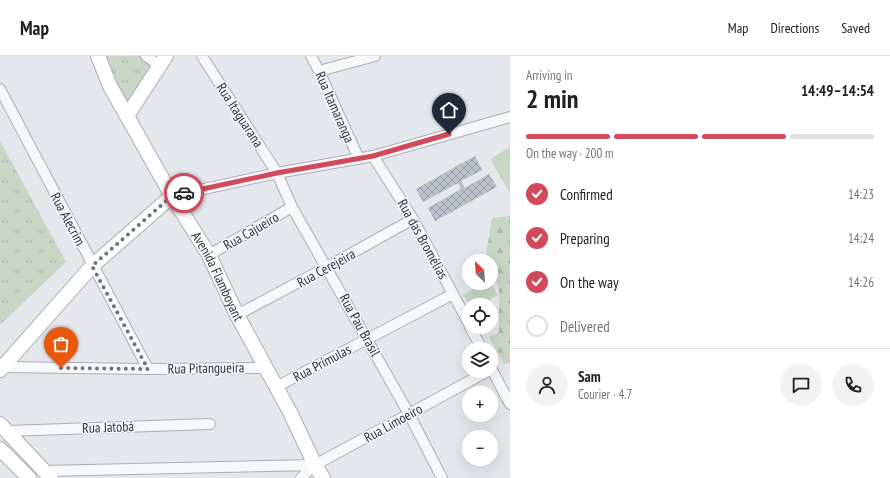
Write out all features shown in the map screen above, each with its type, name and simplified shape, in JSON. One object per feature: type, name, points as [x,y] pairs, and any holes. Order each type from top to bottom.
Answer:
[{"type":"street","name":"Avenida Flamboyant","points":[[98,56],[110,86],[172,196],[209,255],[237,315],[323,478]]},
{"type":"street","points":[[127,116],[163,61],[146,56]]},
{"type":"street","name":"Rua Itaguarana","points":[[202,56],[277,173]]},
{"type":"street","name":"Rua Itamaranga","points":[[311,56],[359,159]]},
{"type":"street","points":[[319,71],[375,56]]},
{"type":"street","name":"Rua Alecrim","points":[[0,89],[92,266],[148,369]]},
{"type":"street","points":[[1,369],[92,266],[172,196],[277,173],[373,156],[510,117]]},
{"type":"street","name":"Rua das Bromélias","points":[[373,156],[414,219],[462,311]]},
{"type":"street","name":"Rua Pau Brasil","points":[[277,173],[292,207],[328,267],[409,414],[440,478]]},
{"type":"street","name":"Rua Cajueiro","points":[[209,255],[292,207]]},
{"type":"street","name":"Rua Cerejeira","points":[[237,315],[414,219]]},
{"type":"street","name":"Rua Prímulas","points":[[276,387],[453,294]]},
{"type":"street","name":"Rua Pitangueira","points":[[1,369],[266,368]]},
{"type":"street","name":"Rua Limoeiro","points":[[301,478],[315,465],[474,378]]},
{"type":"street","points":[[495,378],[510,404]]},
{"type":"street","name":"Rua Jatobá","points":[[3,427],[210,424]]},
{"type":"street","points":[[3,427],[47,474],[315,465]]},
{"type":"street","points":[[0,449],[25,476]]},
{"type":"green space","points":[[98,56],[146,56],[160,66],[127,116]]},
{"type":"green space","points":[[0,141],[66,262],[0,325]]},
{"type":"green space","points":[[510,147],[510,193],[490,159]]},
{"type":"green space","points":[[510,216],[510,362],[504,364],[498,353],[498,342],[492,342],[489,337],[498,334],[499,332],[498,254],[486,254],[492,218]]},
{"type":"green space","points":[[472,290],[495,290],[498,295],[493,298],[465,298],[463,295]]},
{"type":"building","points":[[475,156],[482,170],[461,181],[465,188],[489,174],[497,187],[435,221],[428,208],[461,189],[458,183],[423,202],[416,189]]},
{"type":"way so far","points":[[61,368],[148,369],[92,266],[172,196],[184,193]]},
{"type":"route","points":[[184,193],[277,173],[373,156],[449,134]]}]
